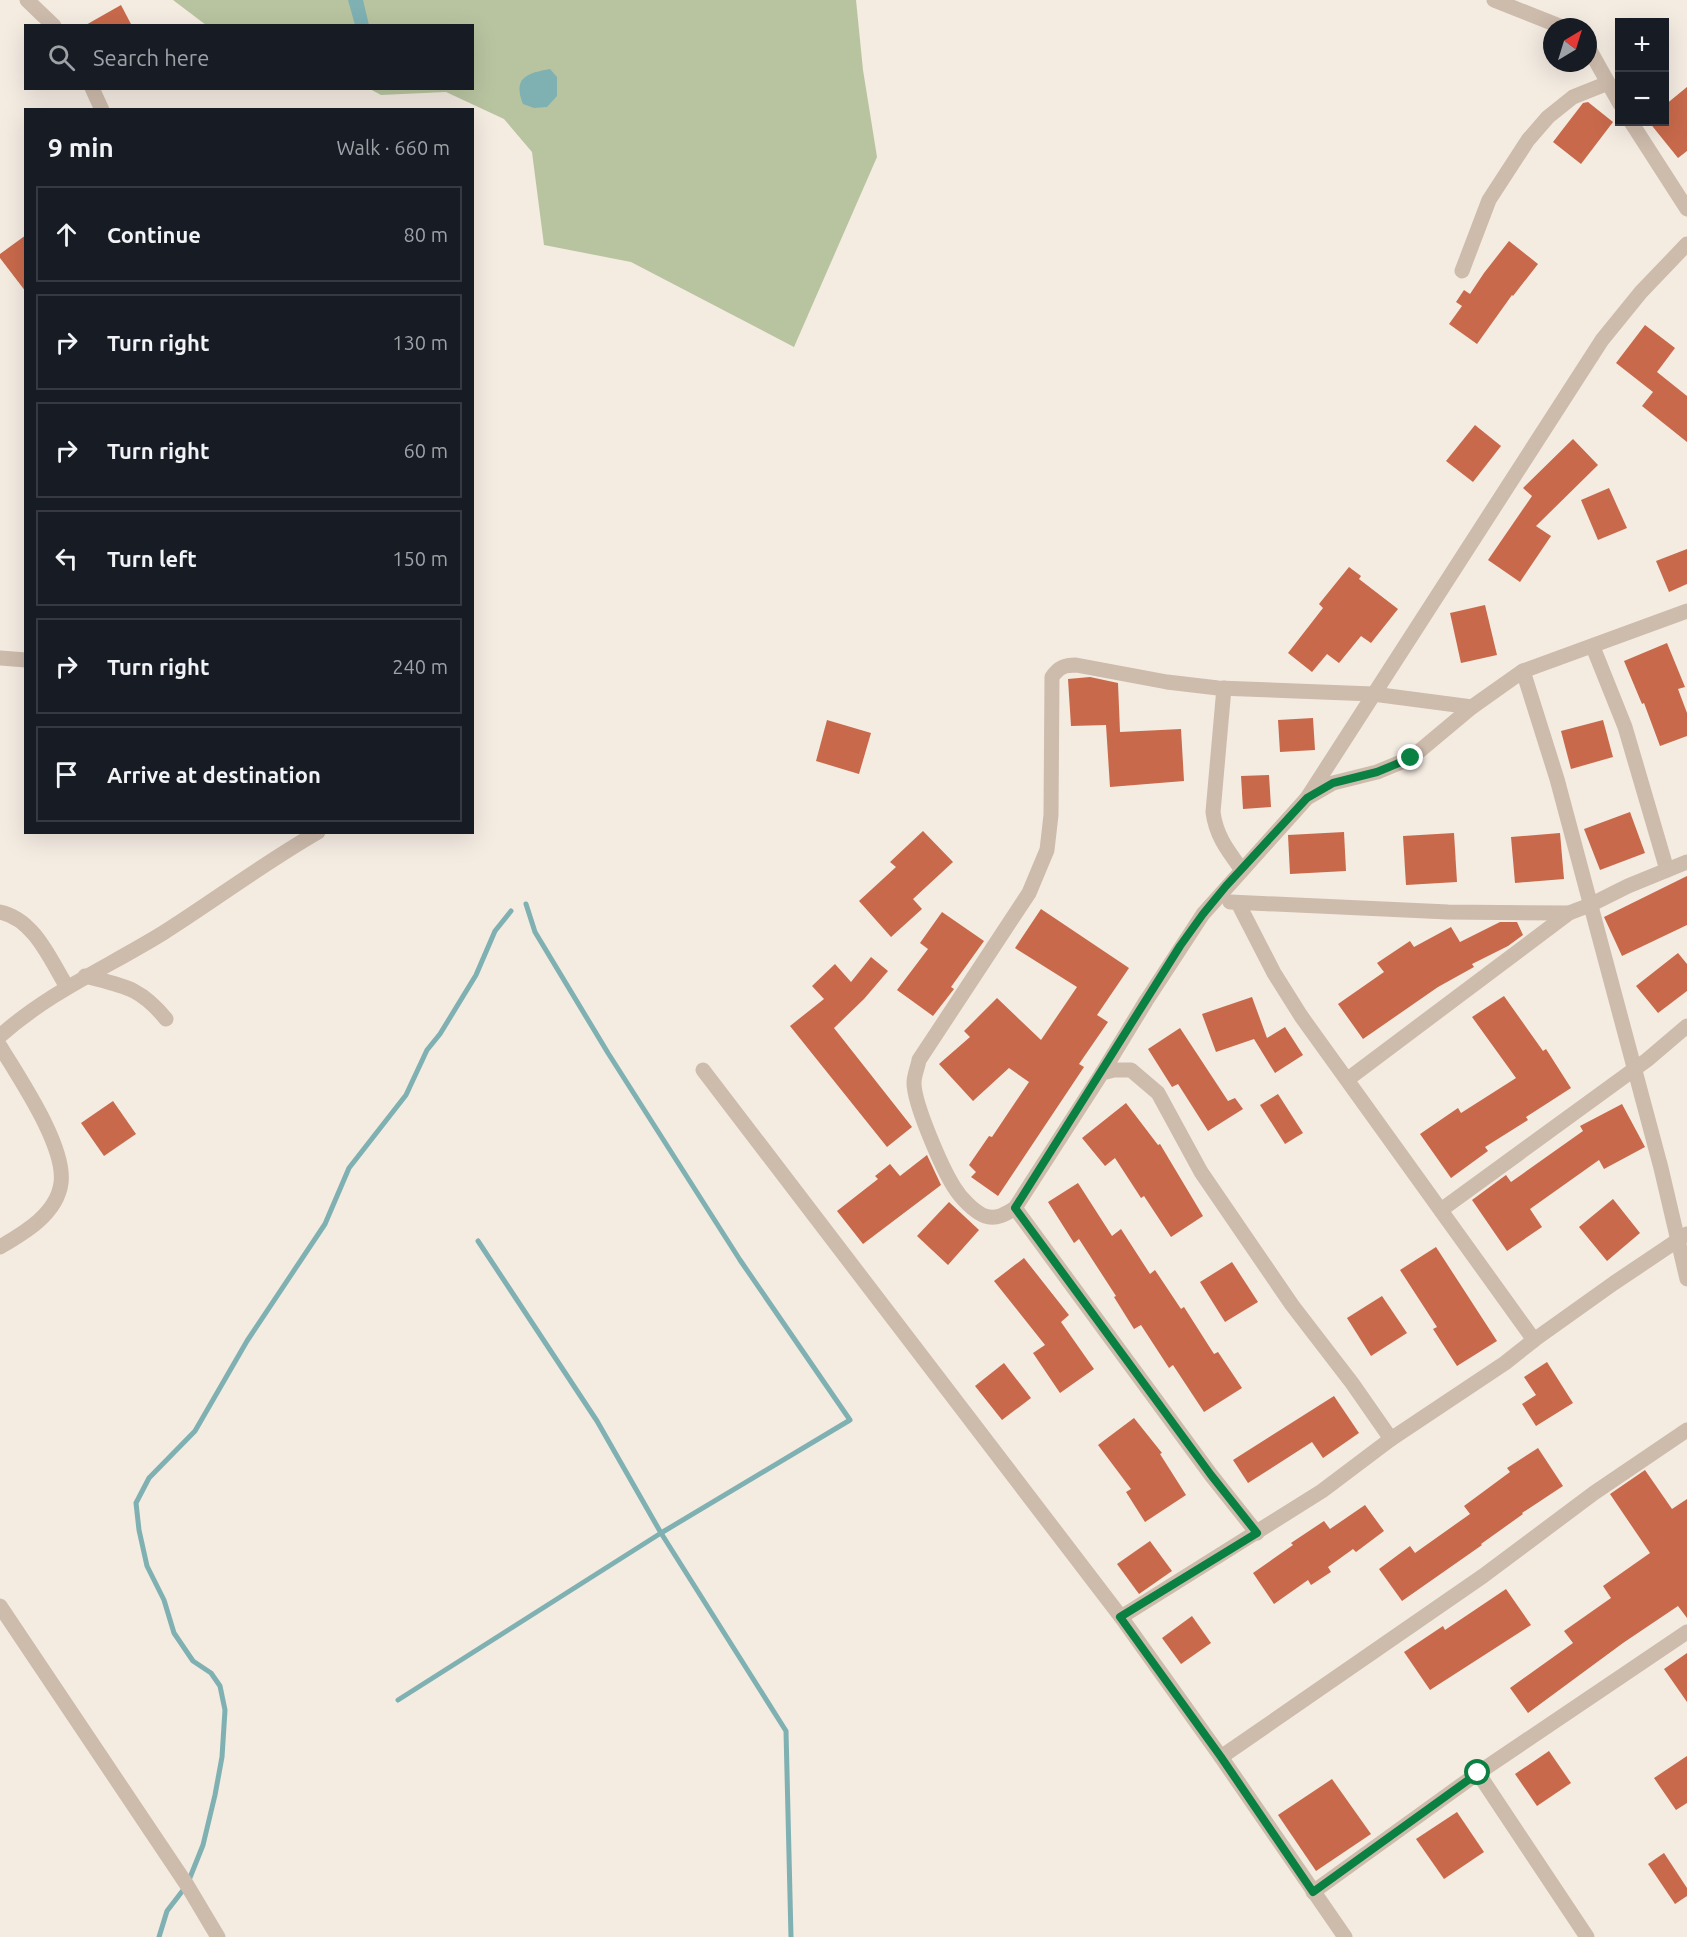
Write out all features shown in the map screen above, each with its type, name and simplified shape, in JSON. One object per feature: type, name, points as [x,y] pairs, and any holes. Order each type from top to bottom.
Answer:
[{"type":"street","points":[[27,0],[52,24]]},
{"type":"street","points":[[1494,0],[1543,19]]},
{"type":"street","points":[[1597,63],[1615,96]]},
{"type":"street","points":[[1462,271],[1488,200],[1528,140],[1548,117],[1573,98],[1608,84]]},
{"type":"street","points":[[93,90],[101,108]]},
{"type":"street","points":[[1634,126],[1687,207]]},
{"type":"street","points":[[1472,707],[1373,694],[1224,688],[1167,682],[1076,665],[1065,666],[1057,670],[1052,676],[1051,815],[1047,850],[1029,892],[920,1060],[914,1082],[917,1104],[955,1189],[975,1211],[986,1216],[1002,1216],[1015,1208],[1180,946],[1213,902],[1307,798],[1373,694],[1602,340],[1641,292],[1687,244]]},
{"type":"street","points":[[1307,798],[1333,783],[1377,772],[1411,758],[1472,707],[1523,671],[1687,611]]},
{"type":"street","points":[[1593,646],[1625,727],[1667,870]]},
{"type":"street","points":[[0,658],[24,660]]},
{"type":"street","points":[[1523,671],[1557,779],[1634,1069],[1682,1238],[1687,1279]]},
{"type":"street","points":[[1224,688],[1213,813],[1215,829],[1221,842],[1242,870]]},
{"type":"street","points":[[0,1036],[21,1017],[67,987],[162,933],[315,834]]},
{"type":"street","points":[[1348,1079],[1569,913],[1687,862]]},
{"type":"street","points":[[1213,902],[1448,912],[1569,913]]},
{"type":"street","points":[[1238,903],[1301,1016],[1533,1340]]},
{"type":"street","points":[[0,912],[10,914],[24,922],[67,987]]},
{"type":"street","points":[[85,976],[130,988],[145,996],[166,1019]]},
{"type":"street","points":[[1441,1210],[1634,1069],[1687,1026]]},
{"type":"street","points":[[0,1046],[43,1119],[60,1162],[61,1184],[43,1217],[29,1230],[0,1247]]},
{"type":"street","points":[[703,1070],[1120,1617],[1221,1757],[1345,1937]]},
{"type":"street","points":[[1102,1073],[1131,1070],[1158,1094],[1218,1197],[1292,1305],[1352,1383],[1391,1439]]},
{"type":"street","points":[[1015,1208],[1211,1475],[1257,1533]]},
{"type":"street","points":[[1120,1617],[1322,1491],[1391,1439],[1505,1363],[1614,1282],[1682,1238]]},
{"type":"street","points":[[1221,1757],[1483,1576],[1594,1493],[1687,1430]]},
{"type":"street","points":[[0,1606],[187,1885],[218,1937]]},
{"type":"street","points":[[1313,1892],[1478,1773],[1687,1632]]},
{"type":"street","points":[[1478,1773],[1587,1937]]},
{"type":"green space","points":[[173,0],[856,0],[863,70],[877,157],[794,347],[631,262],[544,245],[532,152],[504,119],[446,92],[381,95],[372,90],[474,90],[474,24],[205,24]]},
{"type":"water","points":[[348,0],[363,0],[369,24],[355,24]]},
{"type":"water","points":[[550,69],[557,77],[557,96],[547,107],[534,108],[523,104],[519,88],[524,78],[535,72]]},
{"type":"building","points":[[121,5],[131,24],[88,24]]},
{"type":"building","points":[[1687,87],[1687,151],[1678,158],[1652,126],[1669,126],[1669,102]]},
{"type":"building","points":[[1588,102],[1613,122],[1581,164],[1553,142],[1583,103]]},
{"type":"building","points":[[24,236],[24,289],[0,258],[0,254]]},
{"type":"building","points":[[1509,241],[1538,264],[1512,295],[1477,344],[1449,324],[1462,306],[1456,302],[1464,290],[1470,294]]},
{"type":"building","points":[[1645,325],[1675,348],[1657,372],[1687,396],[1687,442],[1642,406],[1653,392],[1616,363]]},
{"type":"building","points":[[1475,425],[1501,446],[1473,482],[1446,461]]},
{"type":"building","points":[[1573,439],[1598,465],[1536,526],[1551,536],[1520,582],[1488,560],[1532,496],[1523,488]]},
{"type":"building","points":[[1609,488],[1627,528],[1598,540],[1581,500]]},
{"type":"building","points":[[1687,549],[1687,584],[1669,592],[1656,561]]},
{"type":"building","points":[[1349,567],[1361,576],[1359,579],[1398,609],[1371,643],[1361,636],[1339,663],[1327,654],[1312,672],[1288,653],[1323,608],[1319,604]]},
{"type":"building","points":[[1485,605],[1497,655],[1461,663],[1450,613]]},
{"type":"building","points":[[1667,643],[1685,687],[1678,689],[1687,713],[1687,736],[1660,746],[1644,703],[1642,704],[1624,661]]},
{"type":"building","points":[[1090,677],[1118,683],[1120,732],[1181,729],[1184,781],[1110,787],[1106,725],[1071,726],[1068,679]]},
{"type":"building","points":[[1313,718],[1315,750],[1280,752],[1278,720]]},
{"type":"building","points":[[827,720],[871,733],[859,774],[816,761]]},
{"type":"building","points":[[1603,720],[1613,757],[1571,769],[1561,731]]},
{"type":"building","points":[[1269,775],[1271,807],[1243,809],[1241,776]]},
{"type":"building","points":[[1630,812],[1645,853],[1600,870],[1584,829]]},
{"type":"building","points":[[923,831],[953,862],[913,899],[922,909],[891,937],[859,901],[896,867],[890,862]]},
{"type":"building","points":[[1344,832],[1346,871],[1290,874],[1288,835]]},
{"type":"building","points":[[1454,833],[1457,882],[1406,885],[1403,836]]},
{"type":"building","points":[[1560,833],[1564,879],[1515,883],[1511,837]]},
{"type":"building","points":[[1687,876],[1687,925],[1622,956],[1604,917]]},
{"type":"building","points":[[1041,909],[1129,968],[1097,1015],[1108,1022],[1079,1064],[1084,1067],[998,1196],[971,1177],[976,1172],[969,1165],[989,1136],[992,1137],[1029,1082],[1009,1068],[973,1101],[939,1064],[970,1037],[964,1031],[997,998],[1041,1040],[1077,987],[1015,948]]},
{"type":"building","points":[[942,912],[984,941],[951,987],[954,989],[933,1016],[897,990],[928,949],[920,943]]},
{"type":"building","points":[[1500,922],[1517,922],[1523,935],[1508,946],[1472,964],[1474,967],[1438,987],[1363,1039],[1338,1004],[1384,972],[1377,963],[1410,941],[1414,947],[1451,927],[1460,942]]},
{"type":"building","points":[[1678,953],[1687,964],[1687,991],[1658,1013],[1636,986]]},
{"type":"building","points":[[871,957],[888,971],[864,999],[834,1028],[912,1127],[887,1147],[790,1026],[824,999],[812,986],[835,964],[851,982]]},
{"type":"building","points":[[1504,996],[1543,1051],[1546,1049],[1571,1088],[1526,1117],[1528,1120],[1485,1147],[1488,1151],[1451,1178],[1420,1134],[1458,1108],[1461,1113],[1516,1078],[1472,1017]]},
{"type":"building","points":[[1252,997],[1267,1038],[1285,1027],[1303,1055],[1275,1073],[1254,1039],[1216,1052],[1202,1014]]},
{"type":"building","points":[[1180,1028],[1228,1101],[1235,1098],[1243,1109],[1208,1131],[1178,1084],[1172,1087],[1148,1049]]},
{"type":"building","points":[[1278,1094],[1303,1133],[1285,1144],[1260,1105]]},
{"type":"building","points":[[113,1101],[136,1134],[104,1156],[81,1123]]},
{"type":"building","points":[[1126,1103],[1158,1145],[1160,1144],[1203,1216],[1171,1237],[1144,1196],[1141,1198],[1115,1158],[1105,1166],[1082,1138]]},
{"type":"building","points":[[1622,1104],[1645,1147],[1604,1169],[1599,1160],[1530,1209],[1542,1227],[1507,1251],[1472,1200],[1506,1175],[1511,1182],[1583,1131],[1580,1126]]},
{"type":"building","points":[[927,1155],[941,1185],[863,1244],[837,1211],[878,1179],[875,1176],[890,1164],[900,1176]]},
{"type":"building","points":[[1078,1183],[1112,1236],[1121,1229],[1150,1274],[1155,1270],[1181,1309],[1184,1307],[1214,1354],[1218,1352],[1242,1388],[1204,1412],[1173,1365],[1169,1368],[1141,1325],[1134,1329],[1114,1297],[1116,1296],[1079,1239],[1074,1243],[1048,1202]]},
{"type":"building","points":[[1613,1199],[1640,1233],[1607,1261],[1579,1227]]},
{"type":"building","points":[[949,1202],[979,1230],[948,1265],[917,1236]]},
{"type":"building","points":[[1436,1247],[1497,1341],[1457,1366],[1433,1329],[1437,1327],[1400,1270]]},
{"type":"building","points":[[1024,1258],[1069,1315],[1061,1322],[1094,1369],[1060,1393],[1033,1353],[1045,1345],[994,1281]]},
{"type":"building","points":[[1232,1262],[1258,1302],[1225,1322],[1200,1282]]},
{"type":"building","points":[[1382,1296],[1407,1333],[1371,1356],[1347,1318]]},
{"type":"building","points":[[1547,1362],[1573,1403],[1536,1426],[1522,1404],[1536,1395],[1524,1377]]},
{"type":"building","points":[[1004,1363],[1031,1398],[1002,1420],[975,1386]]},
{"type":"building","points":[[1334,1396],[1359,1433],[1323,1458],[1312,1442],[1248,1483],[1233,1460]]},
{"type":"building","points":[[1134,1418],[1162,1453],[1160,1454],[1186,1495],[1145,1522],[1126,1492],[1131,1489],[1098,1445]]},
{"type":"building","points":[[1538,1448],[1563,1486],[1522,1513],[1482,1545],[1402,1601],[1379,1569],[1410,1546],[1415,1553],[1470,1514],[1464,1506],[1510,1472],[1507,1468]]},
{"type":"building","points":[[1645,1470],[1672,1509],[1687,1499],[1687,1618],[1678,1606],[1623,1643],[1528,1713],[1510,1688],[1573,1643],[1564,1631],[1611,1598],[1603,1586],[1650,1553],[1610,1494]]},
{"type":"building","points":[[1365,1505],[1384,1531],[1356,1552],[1353,1549],[1328,1567],[1331,1572],[1311,1585],[1308,1580],[1274,1604],[1253,1573],[1324,1521],[1330,1529]]},
{"type":"building","points":[[1150,1541],[1172,1571],[1139,1594],[1117,1564]]},
{"type":"building","points":[[1506,1589],[1531,1625],[1430,1690],[1404,1652],[1443,1626],[1445,1630]]},
{"type":"building","points":[[1192,1616],[1211,1643],[1181,1664],[1162,1638]]},
{"type":"building","points":[[1687,1653],[1687,1702],[1664,1669]]},
{"type":"building","points":[[1549,1751],[1571,1783],[1537,1806],[1515,1774]]},
{"type":"building","points":[[1687,1756],[1687,1803],[1676,1810],[1654,1778]]},
{"type":"building","points":[[1332,1779],[1371,1834],[1316,1871],[1278,1815]]},
{"type":"building","points":[[1457,1812],[1484,1852],[1444,1879],[1416,1839]]},
{"type":"building","points":[[1664,1853],[1687,1888],[1687,1896],[1675,1904],[1648,1864]]},
{"type":"waterway","points":[[398,1700],[661,1533],[850,1420],[740,1260],[608,1053],[535,932],[526,904]]},
{"type":"waterway","points":[[159,1937],[167,1911],[187,1885],[203,1845],[222,1757],[225,1710],[220,1686],[211,1673],[193,1661],[174,1633],[164,1600],[147,1566],[136,1503],[149,1478],[195,1431],[247,1341],[325,1224],[349,1168],[406,1095],[427,1050],[440,1034],[476,975],[495,931],[511,911]]},
{"type":"waterway","points":[[478,1241],[597,1421],[661,1533],[786,1731],[791,1937]]},
{"type":"route","points":[[1411,758],[1365,776],[1347,778],[1333,783],[1307,798],[1226,886],[1180,946],[1015,1208],[1211,1475],[1257,1533],[1120,1617],[1221,1757],[1313,1892],[1478,1773]]}]
